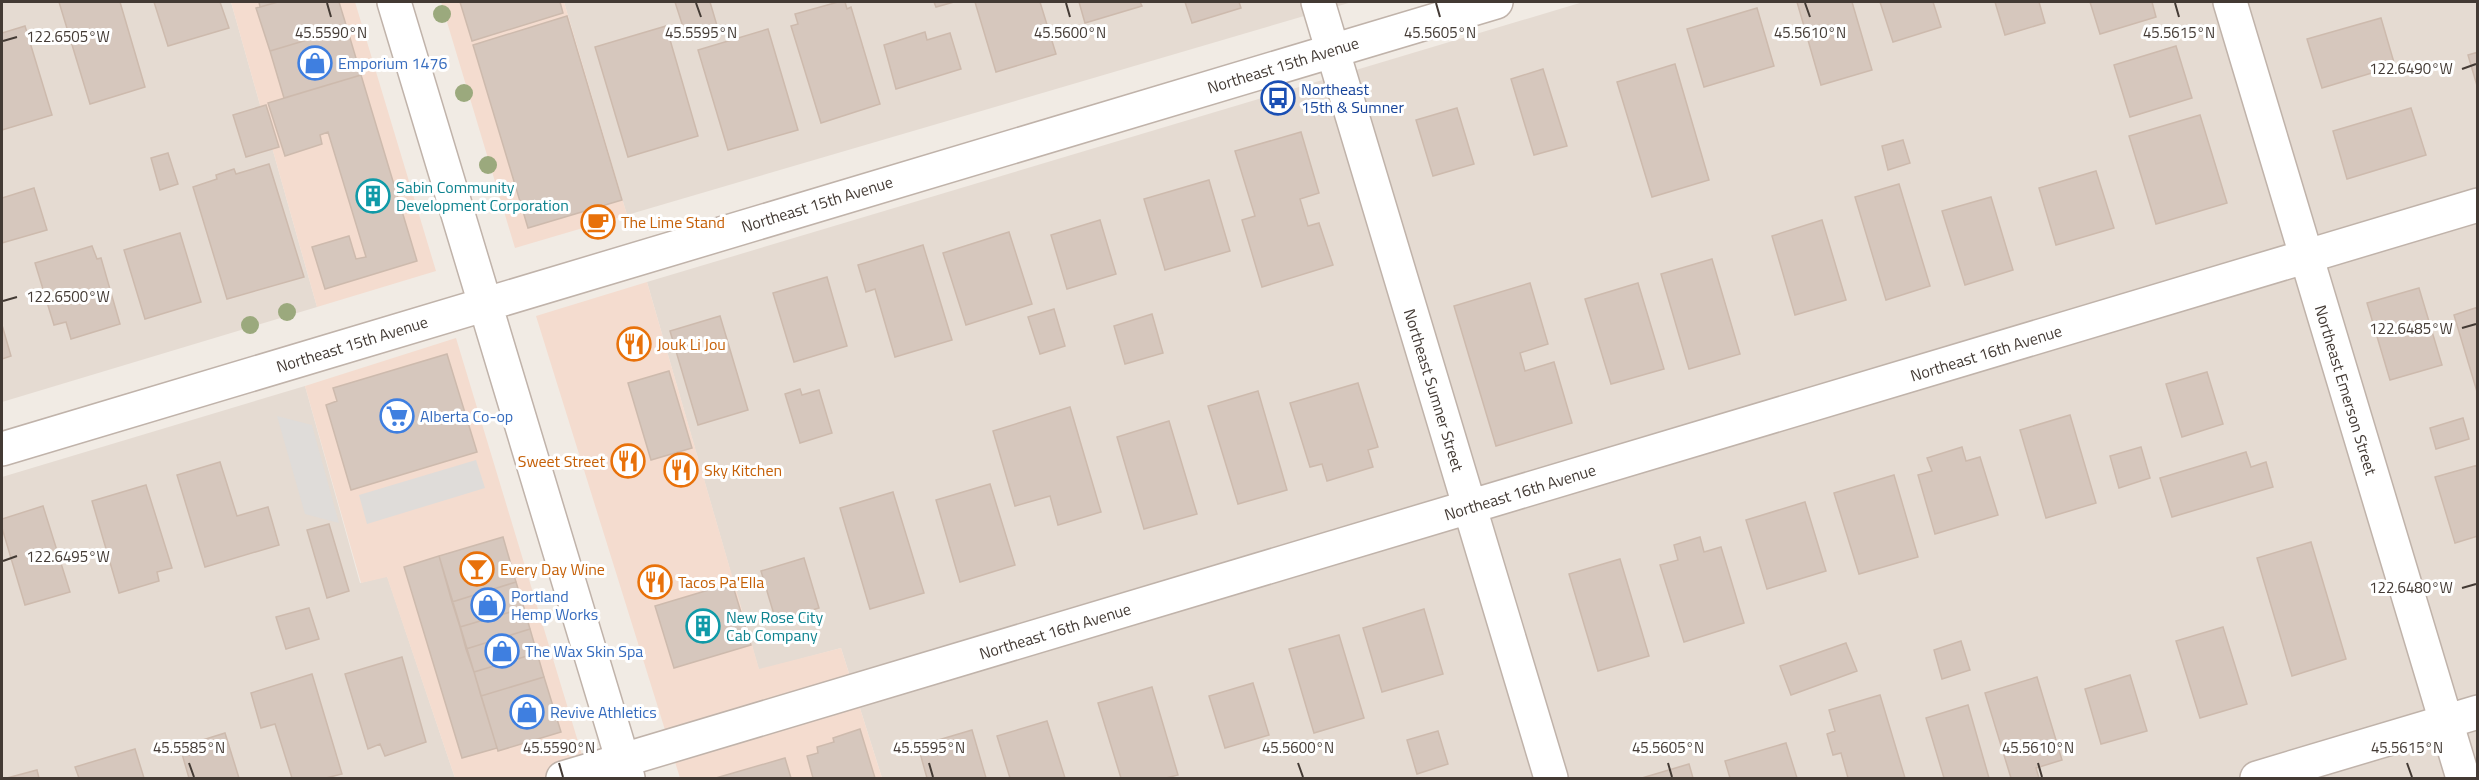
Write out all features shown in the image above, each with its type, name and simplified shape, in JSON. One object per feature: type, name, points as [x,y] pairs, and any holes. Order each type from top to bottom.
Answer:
[{"type":"street","points":[[394,2],[625,769]]},
{"type":"street","name":"Northeast Sumner Street","points":[[1318,2],[1551,778]]},
{"type":"street","name":"Northeast 15th Avenue","points":[[2,449],[1496,2]]},
{"type":"street","name":"Northeast Emerson Street","points":[[2230,2],[2463,778]]},
{"type":"street","name":"Northeast 16th Avenue","points":[[563,778],[625,769],[1469,508],[2478,205]]},
{"type":"street","points":[[2257,778],[2478,712]]},
{"type":"shaded area","points":[[2,2],[231,2],[317,307],[2,402]]},
{"type":"shaded area","points":[[231,2],[355,2],[436,271],[317,307]]},
{"type":"shaded area","points":[[441,2],[564,2],[627,215],[515,248]]},
{"type":"shaded area","points":[[564,2],[1352,2],[627,215]]},
{"type":"shaded area","points":[[1583,2],[2477,2],[2477,778],[882,778],[841,648],[759,670],[647,282]]},
{"type":"shaded area","points":[[647,282],[759,669],[841,648],[882,778],[680,778],[536,316]]},
{"type":"shaded area","points":[[456,338],[589,778],[455,778],[387,577],[361,583],[305,386]]},
{"type":"shaded area","points":[[305,386],[360,583],[387,576],[455,778],[2,778],[2,477]]},
{"type":"shaded area","points":[[277,416],[312,425],[339,523],[305,514]]},
{"type":"shaded area","points":[[476,460],[485,488],[367,524],[359,495]]},
{"type":"building","points":[[59,2],[120,2],[145,87],[90,104]]},
{"type":"building","points":[[154,2],[220,2],[229,28],[168,46]]},
{"type":"building","points":[[259,2],[278,2],[260,7]]},
{"type":"building","points":[[278,2],[339,2],[347,28],[270,51],[256,8]]},
{"type":"building","points":[[460,2],[560,2],[563,13],[472,41]]},
{"type":"building","points":[[675,2],[710,2],[718,29],[687,39]]},
{"type":"building","points":[[845,2],[847,9],[851,7],[880,104],[821,123],[791,26],[798,24],[795,14]]},
{"type":"building","points":[[934,2],[954,2],[936,7]]},
{"type":"building","points":[[975,2],[1040,2],[1056,54],[996,72]]},
{"type":"building","points":[[1079,2],[1140,2],[1142,6],[1085,23]]},
{"type":"building","points":[[1185,2],[1239,2],[1241,8],[1192,23]]},
{"type":"building","points":[[1797,2],[1852,2],[1872,70],[1821,85]]},
{"type":"building","points":[[1880,2],[1933,2],[1941,27],[1893,42]]},
{"type":"building","points":[[1995,2],[2039,2],[2045,23],[2005,35]]},
{"type":"building","points":[[2090,2],[2152,2],[2156,17],[2100,34]]},
{"type":"building","points":[[1757,8],[1774,66],[1704,87],[1687,29]]},
{"type":"building","points":[[567,16],[622,200],[528,228],[473,45]]},
{"type":"building","points":[[2381,18],[2395,66],[2322,88],[2307,39]]},
{"type":"building","points":[[25,26],[52,115],[2,130],[2,33]]},
{"type":"building","points":[[666,26],[698,136],[628,157],[595,47]]},
{"type":"building","name":"Emporium 1476","points":[[347,28],[361,75],[284,98],[270,51]]},
{"type":"building","points":[[768,29],[798,130],[728,150],[698,50]]},
{"type":"building","points":[[925,32],[927,40],[950,33],[961,69],[896,89],[884,45]]},
{"type":"building","points":[[2176,46],[2192,98],[2130,117],[2114,65]]},
{"type":"building","points":[[2478,52],[2478,89],[2468,55]]},
{"type":"building","points":[[1675,64],[1709,180],[1652,197],[1617,82]]},
{"type":"building","points":[[1543,69],[1567,146],[1534,155],[1511,79]]},
{"type":"building","name":"Sabin Community Development Corporation","points":[[361,75],[417,261],[325,289],[312,247],[349,236],[356,259],[366,257],[328,132],[320,135],[322,144],[285,156],[268,103]]},
{"type":"building","points":[[266,105],[279,147],[246,157],[233,115]]},
{"type":"building","points":[[1457,108],[1474,164],[1433,176],[1416,120]]},
{"type":"building","points":[[2411,108],[2426,155],[2347,179],[2333,131]]},
{"type":"building","points":[[2200,115],[2227,203],[2156,224],[2129,136]]},
{"type":"building","points":[[1301,132],[1319,193],[1300,199],[1308,226],[1319,223],[1333,265],[1262,287],[1242,220],[1255,216],[1235,151]]},
{"type":"building","points":[[1903,140],[1910,163],[1888,170],[1882,146]]},
{"type":"building","points":[[168,153],[178,184],[160,190],[151,158]]},
{"type":"building","points":[[269,164],[304,277],[227,299],[193,187],[217,179],[216,175],[234,169],[236,174]]},
{"type":"building","points":[[2096,171],[2114,228],[2056,245],[2039,188]]},
{"type":"building","points":[[1209,180],[1230,251],[1165,270],[1144,199]]},
{"type":"building","points":[[1899,184],[1930,286],[1886,300],[1855,197]]},
{"type":"building","points":[[34,188],[47,230],[2,243],[2,198]]},
{"type":"building","points":[[1991,197],[2013,270],[1965,285],[1942,211]]},
{"type":"building","points":[[1100,220],[1116,274],[1067,289],[1051,235]]},
{"type":"building","points":[[1822,220],[1846,300],[1795,315],[1772,236]]},
{"type":"building","points":[[1009,232],[1032,304],[966,325],[943,253]]},
{"type":"building","points":[[180,233],[201,302],[145,319],[124,250]]},
{"type":"building","points":[[923,245],[952,340],[895,357],[875,289],[866,292],[858,265]]},
{"type":"building","points":[[92,246],[97,259],[101,258],[120,324],[71,339],[66,322],[54,325],[35,263]]},
{"type":"building","points":[[1712,259],[1740,354],[1689,369],[1661,274]]},
{"type":"building","points":[[827,277],[847,346],[794,362],[773,293]]},
{"type":"building","points":[[1530,283],[1548,344],[1520,353],[1525,371],[1554,362],[1572,423],[1496,446],[1454,306]]},
{"type":"building","points":[[1638,283],[1664,369],[1611,384],[1585,299]]},
{"type":"building","points":[[2419,288],[2442,365],[2390,380],[2367,303]]},
{"type":"building","points":[[2478,307],[2478,395],[2454,315]]},
{"type":"building","points":[[1054,309],[1065,346],[1040,354],[1028,317]]},
{"type":"building","points":[[1152,314],[1163,353],[1125,364],[1114,326]]},
{"type":"building","points":[[720,316],[748,410],[698,425],[670,331]]},
{"type":"building","points":[[2,325],[11,356],[2,359]]},
{"type":"building","name":"Alberta Co-op","points":[[447,354],[477,452],[351,490],[326,405],[337,401],[333,388]]},
{"type":"building","points":[[669,371],[692,448],[651,460],[628,383]]},
{"type":"building","points":[[2207,372],[2223,424],[2182,437],[2166,384]]},
{"type":"building","points":[[1358,383],[1378,447],[1368,450],[1373,467],[1327,481],[1322,464],[1310,467],[1290,403]]},
{"type":"building","points":[[800,389],[802,395],[819,390],[832,433],[800,443],[785,394]]},
{"type":"building","points":[[1258,391],[1287,490],[1238,504],[1208,406]]},
{"type":"building","points":[[1070,407],[1101,512],[1058,525],[1050,496],[1015,506],[993,431]]},
{"type":"building","points":[[2070,415],[2096,503],[2046,518],[2020,430]]},
{"type":"building","points":[[2463,418],[2469,439],[2436,449],[2430,428]]},
{"type":"building","points":[[1169,421],[1197,514],[1144,529],[1117,437]]},
{"type":"building","points":[[1962,447],[1966,461],[1980,457],[1998,515],[1935,534],[1918,475],[1932,471],[1927,458]]},
{"type":"building","points":[[2141,447],[2150,478],[2119,488],[2110,456]]},
{"type":"building","points":[[2246,452],[2251,467],[2266,462],[2273,487],[2172,517],[2160,478]]},
{"type":"building","points":[[220,462],[237,516],[268,507],[279,545],[205,567],[177,475]]},
{"type":"building","points":[[2478,465],[2478,536],[2455,543],[2435,477]]},
{"type":"building","points":[[1894,475],[1918,557],[1859,574],[1834,493]]},
{"type":"building","points":[[990,484],[1015,565],[960,582],[936,500]]},
{"type":"building","points":[[146,485],[172,568],[157,572],[159,581],[119,593],[92,501]]},
{"type":"building","points":[[893,492],[924,593],[870,609],[840,508]]},
{"type":"building","points":[[1805,502],[1826,571],[1767,589],[1746,520]]},
{"type":"building","points":[[43,506],[70,592],[25,605],[2,528],[2,519]]},
{"type":"building","points":[[329,524],[349,591],[327,598],[307,530]]},
{"type":"building","name":"Every Day Wine","points":[[503,537],[516,582],[452,602],[439,556]]},
{"type":"building","points":[[1700,537],[1704,552],[1721,547],[1744,623],[1684,642],[1660,565],[1678,560],[1674,545]]},
{"type":"building","points":[[2311,542],[2346,659],[2292,676],[2257,558]]},
{"type":"building","points":[[439,556],[497,748],[462,758],[404,567]]},
{"type":"building","points":[[804,558],[819,608],[776,621],[761,571]]},
{"type":"building","points":[[1620,559],[1649,656],[1598,671],[1569,574]]},
{"type":"building","name":"Portland Hemp Works","points":[[516,582],[524,608],[460,627],[452,602]]},
{"type":"building","name":"New Rose City Cab Company","points":[[732,583],[751,645],[674,668],[655,606]]},
{"type":"building","points":[[309,608],[319,639],[286,649],[276,617]]},
{"type":"building","points":[[524,608],[530,629],[466,649],[460,627]]},
{"type":"building","points":[[1424,609],[1443,674],[1382,692],[1363,628]]},
{"type":"building","points":[[2223,627],[2247,704],[2200,718],[2176,641]]},
{"type":"building","name":"The Wax Skin Spa","points":[[530,629],[537,653],[474,672],[466,649]]},
{"type":"building","points":[[1339,635],[1364,718],[1314,733],[1289,649]]},
{"type":"building","points":[[1961,641],[1970,670],[1942,679],[1934,650]]},
{"type":"building","points":[[1846,643],[1857,671],[1791,695],[1780,666]]},
{"type":"building","name":"The Wax Skin Spa","points":[[537,653],[544,677],[481,696],[474,672]]},
{"type":"building","points":[[402,657],[426,742],[385,756],[380,744],[368,749],[345,674]]},
{"type":"building","points":[[312,674],[342,774],[326,778],[292,778],[275,724],[261,728],[251,693]]},
{"type":"building","points":[[2130,675],[2147,731],[2101,744],[2085,689]]},
{"type":"building","points":[[544,677],[561,732],[498,751],[481,696]]},
{"type":"building","points":[[2037,677],[2062,760],[2036,768],[2039,778],[2011,778],[1985,693]]},
{"type":"building","points":[[1253,683],[1269,735],[1225,748],[1209,696]]},
{"type":"building","points":[[1152,687],[1178,775],[1166,778],[1121,778],[1098,703]]},
{"type":"building","points":[[1880,695],[1905,778],[1848,778],[1841,753],[1833,755],[1827,734],[1835,731],[1829,710]]},
{"type":"building","points":[[1968,705],[1989,778],[1944,778],[1926,718]]},
{"type":"building","points":[[1047,721],[1065,778],[1010,778],[997,736]]},
{"type":"building","points":[[860,729],[875,778],[813,778],[807,756],[818,753],[817,747],[834,742],[833,738]]},
{"type":"building","points":[[972,730],[986,778],[927,778],[918,746]]},
{"type":"building","points":[[1438,731],[1448,764],[1417,774],[1407,740]]},
{"type":"building","points":[[225,733],[239,778],[189,778],[180,747]]},
{"type":"building","points":[[1786,743],[1797,778],[1730,778],[1725,761]]},
{"type":"building","points":[[135,749],[144,778],[79,778],[75,767]]},
{"type":"building","points":[[785,758],[791,778],[716,778]]},
{"type":"building","points":[[1689,764],[1693,778],[1642,778]]},
{"type":"building","points":[[37,770],[39,778],[7,778]]},
{"type":"place","name":"Emporium 1476","points":[[315,63]]},
{"type":"place","name":"Northeast 15th & Sumner","points":[[1278,98]]},
{"type":"place","name":"Sabin Community Development Corporation","points":[[373,196]]},
{"type":"place","name":"The Lime Stand","points":[[598,222]]},
{"type":"place","name":"Jouk Li Jou","points":[[634,344]]},
{"type":"place","name":"Alberta Co-op","points":[[397,416]]},
{"type":"place","name":"Sweet Street","points":[[628,461]]},
{"type":"place","name":"Sky Kitchen","points":[[681,470]]},
{"type":"place","name":"Every Day Wine","points":[[477,569]]},
{"type":"place","name":"Tacos Pa'Ella","points":[[655,582]]},
{"type":"place","name":"Portland Hemp Works","points":[[488,605]]},
{"type":"place","name":"New Rose City Cab Company","points":[[703,626]]},
{"type":"place","name":"The Wax Skin Spa","points":[[502,651]]},
{"type":"place","name":"Revive Athletics","points":[[527,712]]}]
